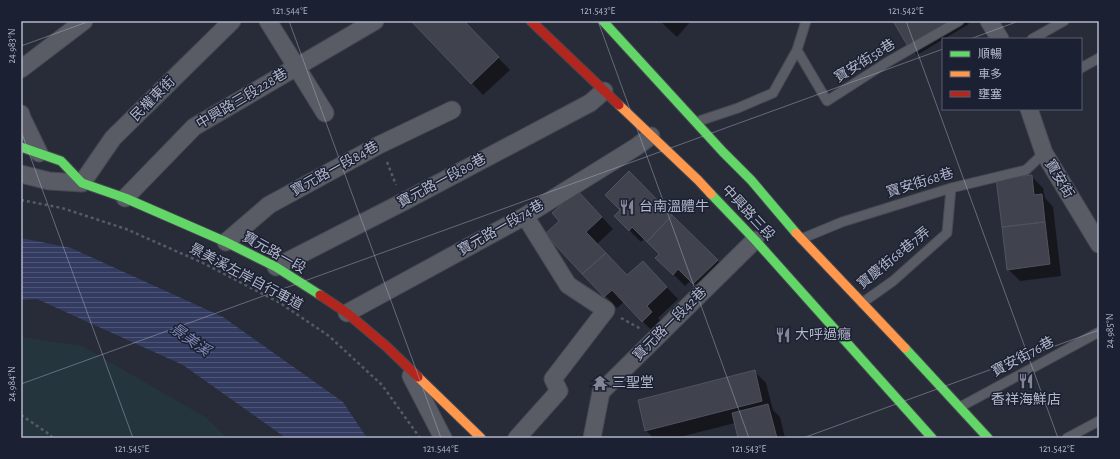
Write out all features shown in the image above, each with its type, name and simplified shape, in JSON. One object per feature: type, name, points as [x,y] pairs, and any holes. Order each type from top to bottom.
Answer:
[{"type":"street","points":[[21,70],[84,21]]},
{"type":"street","name":"民權東街","points":[[82,183],[113,138],[232,21]]},
{"type":"street","points":[[268,21],[325,113]]},
{"type":"street","name":"中興路三段228巷","points":[[125,198],[194,127],[375,21]]},
{"type":"street","name":"中興路三段","points":[[530,21],[698,180],[755,240],[932,438]]},
{"type":"street","name":"中興路三段","points":[[602,21],[723,152],[751,180],[801,239],[960,406],[988,438]]},
{"type":"street","points":[[989,21],[999,38]]},
{"type":"street","name":"寶元路一段80巷","points":[[276,267],[590,103],[604,91]]},
{"type":"street","name":"寶元路一段84巷","points":[[226,242],[269,205],[379,145],[452,110]]},
{"type":"street","name":"寶安街","points":[[1029,110],[1044,153],[1099,244]]},
{"type":"street","points":[[21,114],[38,153]]},
{"type":"street","name":"寶元路一段74巷","points":[[347,313],[525,216],[636,147],[651,136]]},
{"type":"street","name":"寶元路一段","points":[[21,146],[61,161],[82,183],[125,198],[226,242],[276,267],[347,313],[387,347],[481,438]]},
{"type":"street","points":[[21,174],[49,181],[82,183]]},
{"type":"street","points":[[517,438],[559,391],[553,379],[606,310],[568,285],[525,216]]},
{"type":"street","name":"寶元路一段42巷","points":[[592,438],[601,392],[755,240]]},
{"type":"street","points":[[406,366],[443,438]]},
{"type":"lane","points":[[696,122],[738,108],[773,93],[797,50],[806,21]]},
{"type":"lane","name":"寶安街58巷","points":[[797,50],[827,101],[886,63],[959,21]]},
{"type":"lane","points":[[1034,38],[1064,21]]},
{"type":"lane","points":[[1082,67],[1099,58]]},
{"type":"lane","name":"寶安街68巷","points":[[801,239],[842,222],[950,188],[1026,170],[1044,153]]},
{"type":"lane","name":"寶慶街68巷7弄","points":[[862,303],[893,281],[947,233],[950,188]]},
{"type":"lane","name":"寶安街76巷","points":[[960,406],[1099,332]]},
{"type":"lane","points":[[1067,438],[1099,420]]},
{"type":"path","points":[[379,145],[403,202]]},
{"type":"path","name":"景美溪左岸自行車道","points":[[21,200],[62,208],[126,229],[202,263],[280,303],[329,336],[382,385],[420,438]]},
{"type":"path","points":[[606,310],[656,338]]},
{"type":"path","points":[[21,415],[53,438]]},
{"type":"shaded area","points":[[21,337],[82,346],[205,417],[227,438],[21,438]]},
{"type":"water","name":"景美溪","points":[[21,238],[71,248],[223,317],[343,402],[367,438],[286,438],[183,365],[37,299],[21,300]]},
{"type":"building","points":[[411,21],[464,21],[499,57],[471,84]]},
{"type":"building","points":[[893,21],[956,21],[909,48]]},
{"type":"building","points":[[629,171],[672,215],[647,242],[632,227],[629,231],[614,216],[620,210],[605,195]]},
{"type":"building","points":[[1032,175],[1034,195],[1042,194],[1045,222],[1002,227],[996,179]]},
{"type":"building","points":[[577,190],[602,217],[586,232],[606,253],[582,274],[545,234],[559,221],[552,213]]},
{"type":"building","points":[[672,215],[718,260],[693,284],[678,269],[673,275],[655,258],[659,254],[647,242]]},
{"type":"building","points":[[1045,222],[1050,264],[1007,270],[1002,227]]},
{"type":"building","points":[[606,253],[627,275],[643,261],[667,287],[647,306],[652,312],[642,322],[612,290],[604,297],[582,274]]},
{"type":"building","points":[[755,370],[762,401],[645,431],[638,400]]},
{"type":"building","points":[[768,404],[777,438],[738,438],[732,413]]},
{"type":"traffic: fast","points":[[603,21],[723,152],[751,180],[796,233]]},
{"type":"traffic: fast","points":[[21,147],[61,161],[82,183],[125,198],[226,242],[276,267],[320,295]]},
{"type":"traffic: fast","points":[[711,194],[755,240],[932,438]]},
{"type":"traffic: fast","points":[[905,348],[988,438]]},
{"type":"traffic: slow","points":[[619,105],[711,194]]},
{"type":"traffic: slow","points":[[796,233],[905,348]]},
{"type":"traffic: slow","points":[[418,377],[481,438]]},
{"type":"traffic: jam","points":[[531,21],[619,105]]},
{"type":"traffic: jam","points":[[320,295],[347,313],[387,347],[418,377]]},
{"type":"place","name":"台南溫體牛","points":[[627,207]]},
{"type":"place","name":"大呼過癮","points":[[783,335]]},
{"type":"place","name":"香祥海鮮店","points":[[1026,381]]},
{"type":"place","name":"三聖堂","points":[[600,383]]}]
